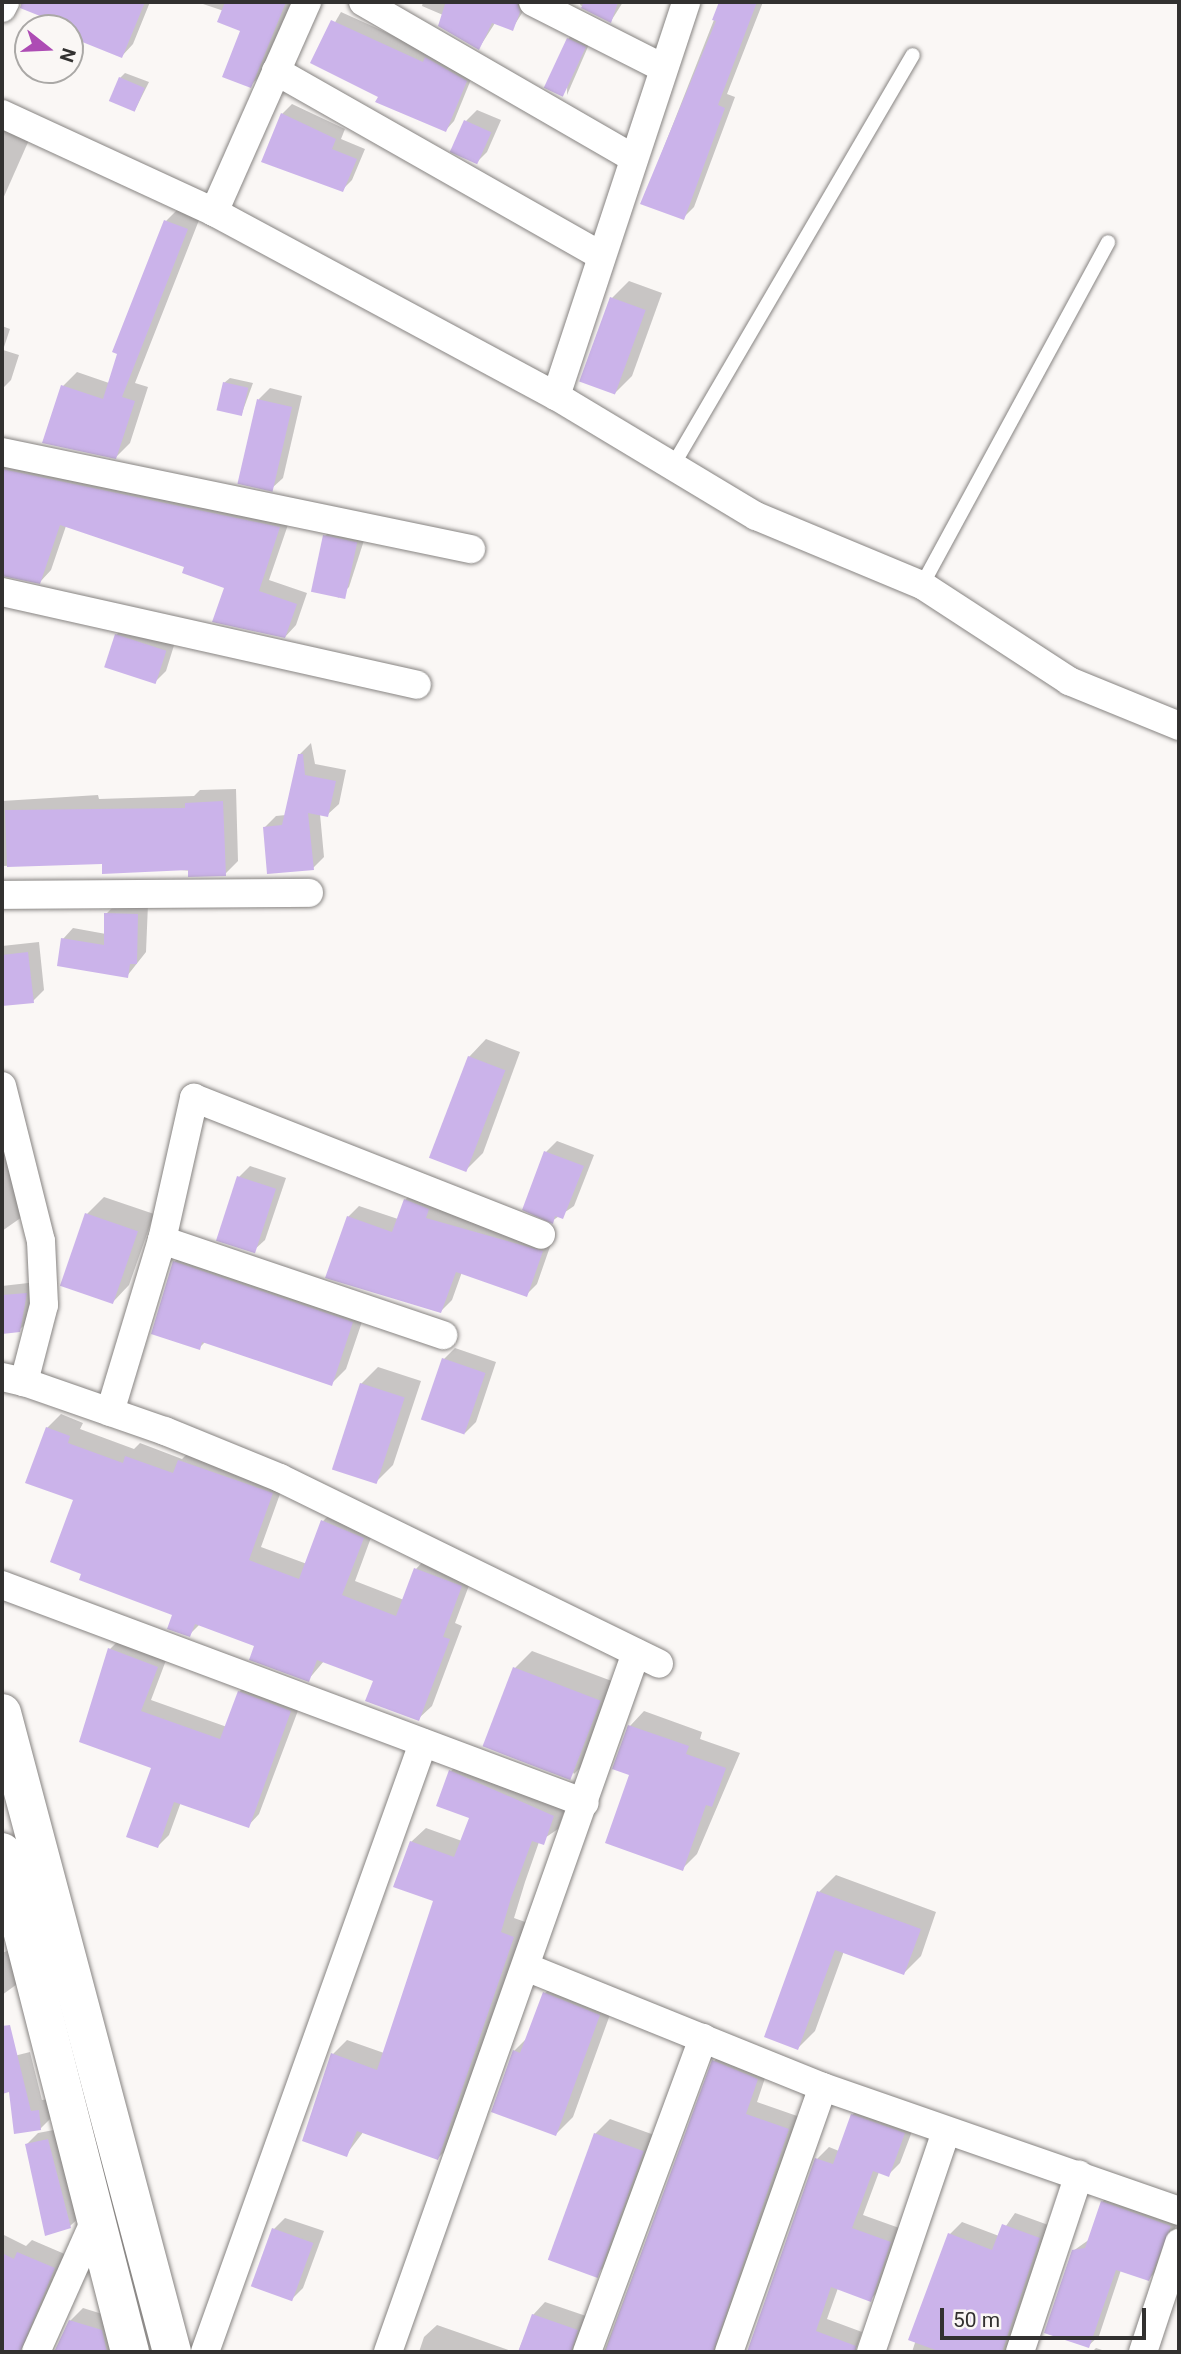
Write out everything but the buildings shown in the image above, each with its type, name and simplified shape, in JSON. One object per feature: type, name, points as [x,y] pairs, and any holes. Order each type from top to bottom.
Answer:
[{"type":"main road","points":[[2,1713],[172,2352]]},
{"type":"main road","points":[[2,1852],[11,1929],[130,2352]]},
{"type":"street","points":[[2,8],[5,2]]},
{"type":"street","points":[[214,212],[307,2]]},
{"type":"street","points":[[363,2],[634,158]]},
{"type":"street","points":[[533,2],[663,68]]},
{"type":"street","points":[[556,396],[686,2]]},
{"type":"street","points":[[276,71],[601,256]]},
{"type":"street","points":[[2,114],[214,212],[556,396],[756,516],[922,585],[1069,681],[1179,726]]},
{"type":"street","points":[[2,452],[471,549]]},
{"type":"street","points":[[2,592],[417,685]]},
{"type":"street","points":[[2,895],[310,893]]},
{"type":"street","points":[[2,1086],[41,1241],[44,1280],[44,1305],[13,1380],[110,1412],[280,1478],[648,1659],[585,1804],[388,2352]]},
{"type":"street","points":[[110,1412],[162,1240],[194,1098],[541,1235]]},
{"type":"street","points":[[162,1240],[443,1335]]},
{"type":"street","points":[[2,1585],[585,1804]]},
{"type":"street","points":[[205,2352],[423,1744]]},
{"type":"street","points":[[526,1967],[823,2087],[1179,2211]]},
{"type":"street","points":[[587,2352],[703,2038]]},
{"type":"street","points":[[729,2352],[823,2087]]},
{"type":"street","points":[[871,2352],[946,2132]]},
{"type":"street","points":[[1020,2352],[1079,2175]]},
{"type":"street","points":[[36,2352],[94,2220]]},
{"type":"street","points":[[1143,2352],[1179,2243]]},
{"type":"lane","points":[[672,467],[913,55]]},
{"type":"lane","points":[[922,585],[1108,242]]}]
